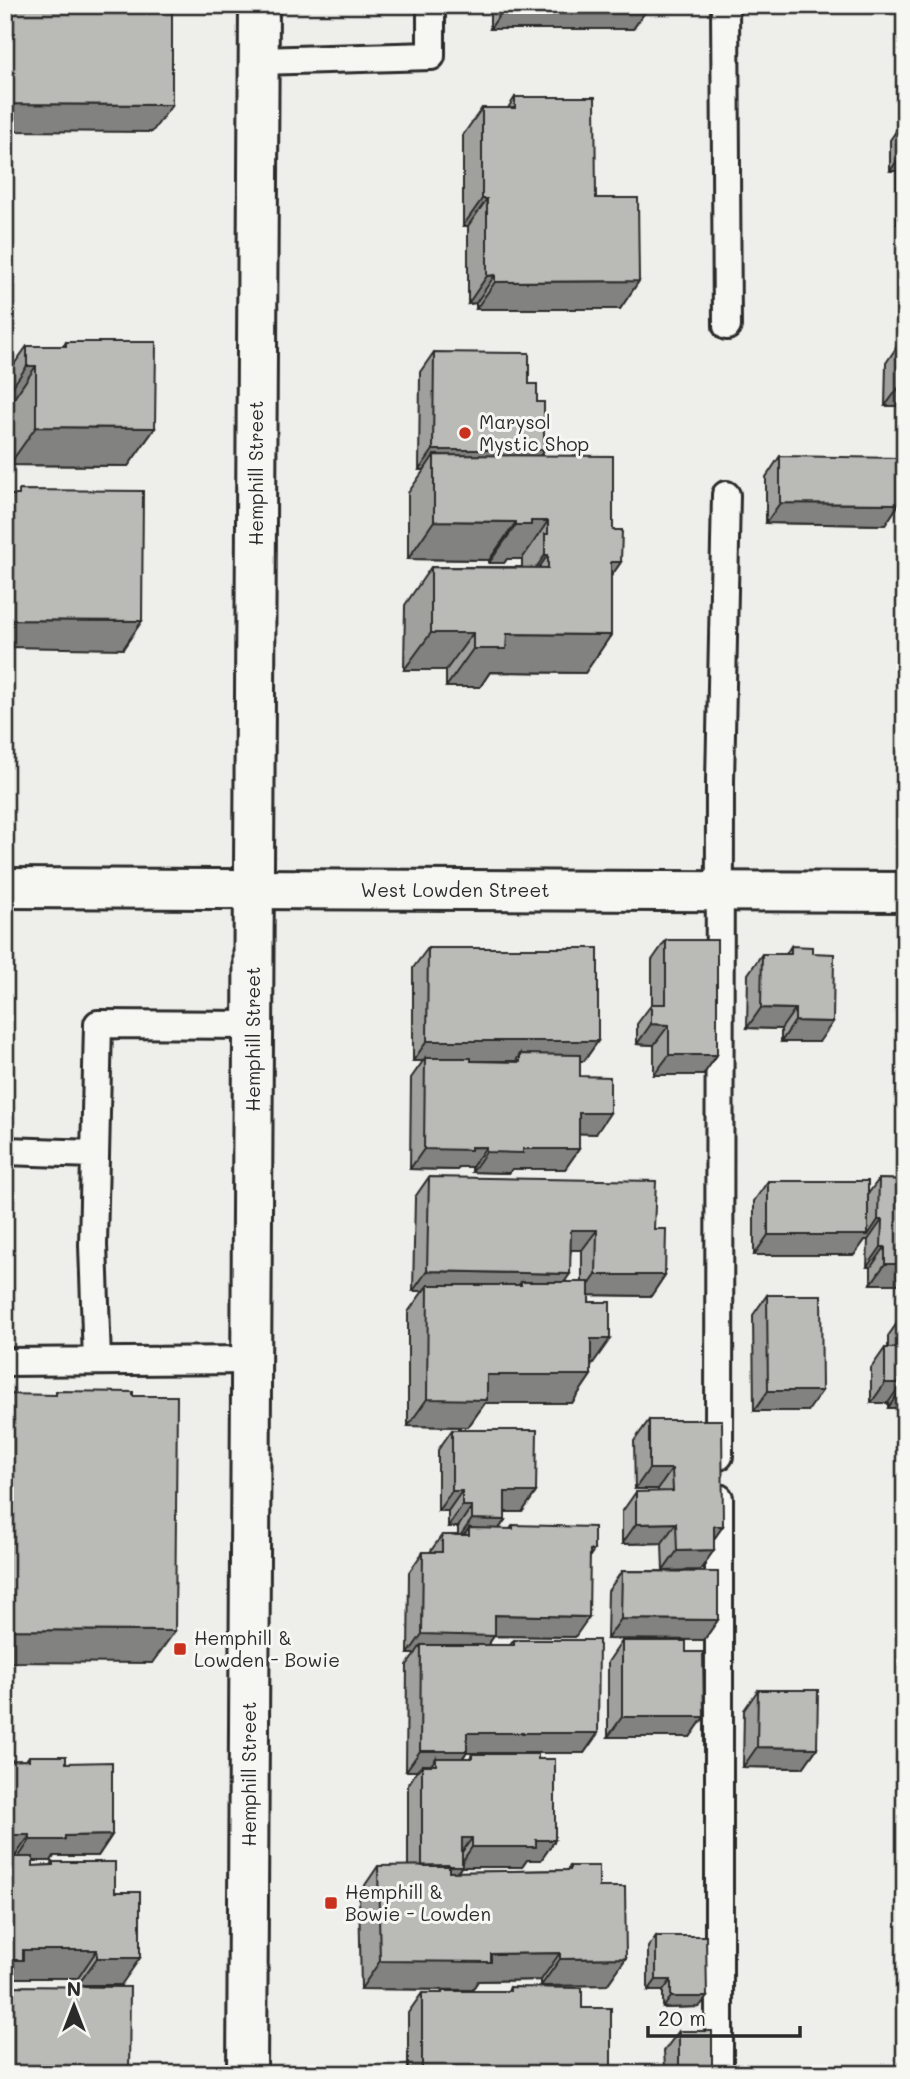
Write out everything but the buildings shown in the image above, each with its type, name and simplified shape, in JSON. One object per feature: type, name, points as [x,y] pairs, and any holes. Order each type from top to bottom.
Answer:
[{"type":"main road","name":"Hemphill Street","points":[[247,2074],[259,5]]},
{"type":"main road","name":"West Lowden Street","points":[[5,888],[905,892]]},
{"type":"lane","points":[[259,61],[431,56],[431,5]]},
{"type":"lane","points":[[725,5],[727,326]]},
{"type":"lane","points":[[719,2074],[719,891],[726,495]]},
{"type":"lane","points":[[97,1361],[93,1245],[97,1024],[253,1025]]},
{"type":"lane","points":[[5,1151],[95,1154]]},
{"type":"lane","points":[[5,1362],[251,1360]]},
{"type":"place","name":"Marysol Mystic Shop","points":[[465,433]]},
{"type":"place","name":"Hemphill & Lowden - Bowie","points":[[180,1649]]},
{"type":"place","name":"Hemphill & Bowie - Lowden","points":[[331,1903]]}]
